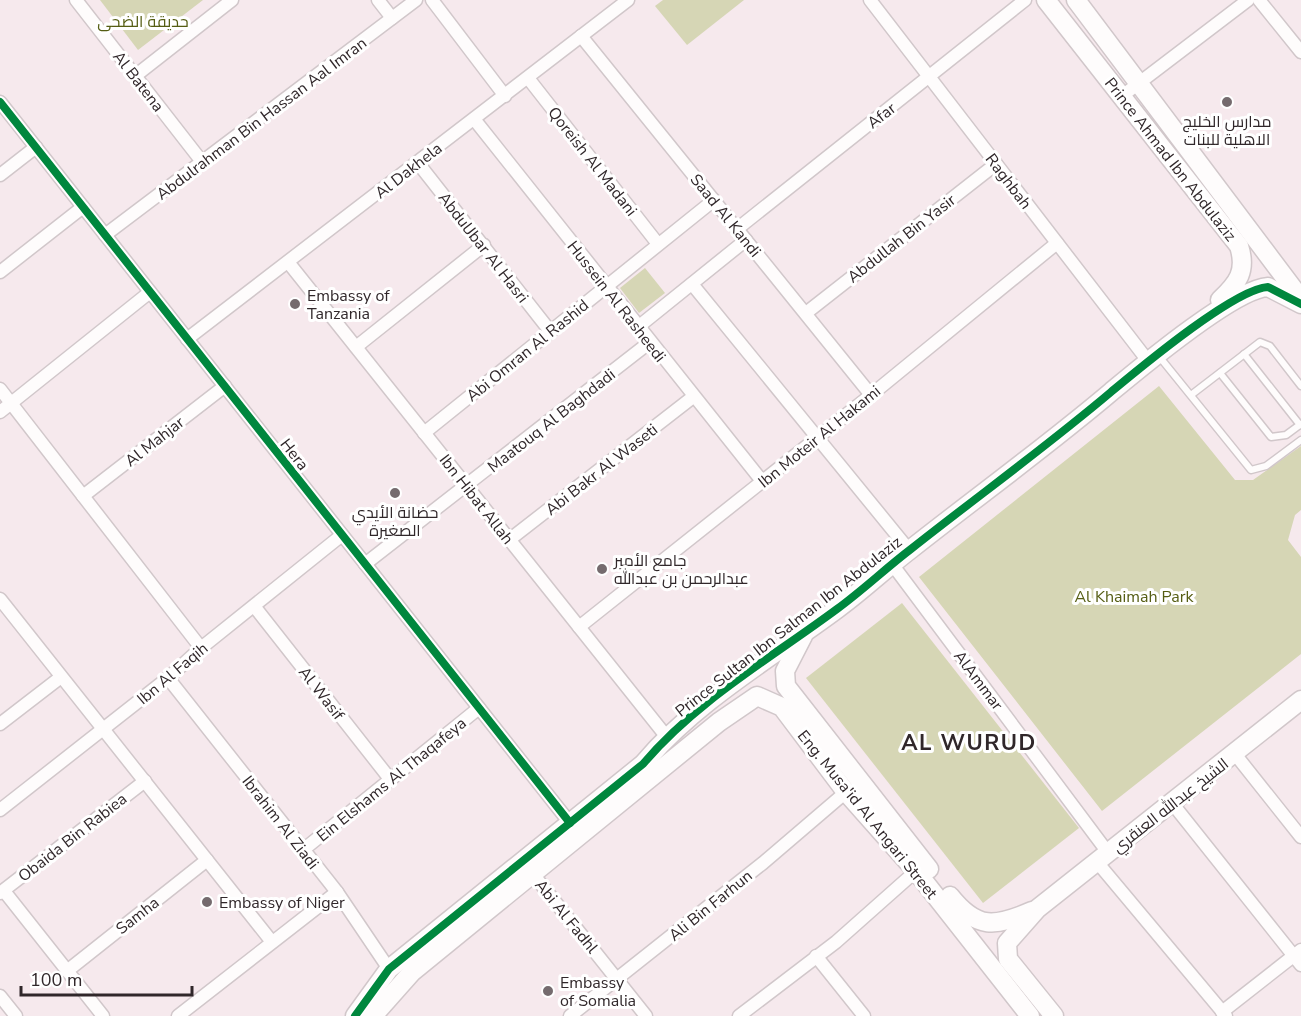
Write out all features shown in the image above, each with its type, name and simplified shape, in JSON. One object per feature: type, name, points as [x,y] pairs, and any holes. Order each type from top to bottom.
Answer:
[{"type":"street","name":"Al Batena","points":[[76,0],[203,163]]},
{"type":"street","points":[[135,76],[232,0]]},
{"type":"street","points":[[378,0],[392,18]]},
{"type":"street","name":"Abdulrahman Bin Hassan Aal Imran","points":[[105,235],[416,0]]},
{"type":"street","points":[[432,0],[505,96]]},
{"type":"street","name":"Al Dakhela","points":[[187,339],[628,0]]},
{"type":"street","name":"Raghbah","points":[[870,0],[1056,243],[1153,358]]},
{"type":"street","name":"Afar","points":[[737,229],[1025,0]]},
{"type":"street","name":"Prince Ahmad Ibn Abdulaziz","points":[[1046,0],[1239,246],[1243,258],[1242,271],[1236,284],[1173,344]]},
{"type":"street","name":"Prince Ahmad Ibn Abdulaziz","points":[[1076,0],[1301,299]]},
{"type":"street","points":[[1122,96],[1248,0]]},
{"type":"street","points":[[1259,0],[1301,52]]},
{"type":"street","name":"Saad Al Kandi","points":[[581,36],[872,394]]},
{"type":"street","name":"Qoreish Al Madani","points":[[528,78],[658,244]]},
{"type":"street","name":"Hera","points":[[0,102],[570,823]]},
{"type":"street","name":"Hussein Al Rasheedi","points":[[474,119],[762,481]]},
{"type":"street","points":[[0,175],[36,147]]},
{"type":"street","name":"AbdulJbar Al Hasri","points":[[418,163],[550,331]]},
{"type":"street","name":"Abdullah Bin Yasir","points":[[806,313],[996,164]]},
{"type":"street","name":"Abi Omran Al Rashid","points":[[424,433],[714,200]]},
{"type":"street","points":[[0,272],[83,207]]},
{"type":"street","points":[[638,327],[746,240]]},
{"type":"street","name":"Ibn Moteir Al Hakami","points":[[579,627],[872,394],[1056,243]]},
{"type":"street","points":[[356,348],[484,246]]},
{"type":"street","name":"Ibn Hibat Allah","points":[[288,262],[666,736]]},
{"type":"street","points":[[692,284],[909,550]]},
{"type":"street","points":[[1173,344],[1245,292],[1268,287],[1301,304]]},
{"type":"street","points":[[0,412],[150,292]]},
{"type":"street","name":"Maatouq Al Baghdadi","points":[[365,564],[650,342]]},
{"type":"street","name":"Prince Sultan Ibn Salman Ibn Abdulaziz","points":[[649,769],[666,736],[837,609],[1173,344]]},
{"type":"street","name":"Al Mahjar","points":[[83,496],[225,386]]},
{"type":"street","points":[[0,388],[201,648]]},
{"type":"street","name":"Abi Bakr Al Waseti","points":[[509,540],[693,397]]},
{"type":"street","name":"Ibn Al Faqih","points":[[0,810],[168,678],[201,648],[342,535]]},
{"type":"street","name":"AlAmmar","points":[[892,564],[1103,858],[1224,1014]]},
{"type":"street","points":[[0,599],[272,942]]},
{"type":"street","name":"Al Wasif","points":[[254,606],[390,779]]},
{"type":"street","points":[[808,629],[793,652],[785,672],[786,686],[963,912],[980,922],[1004,924],[1036,909]]},
{"type":"street","points":[[0,724],[61,676]]},
{"type":"street","name":"Ibrahim Al Ziadi","points":[[168,678],[337,892],[389,969]]},
{"type":"street","name":"Prince Sultan Ibn Salman Ibn Abdulaziz","points":[[374,1016],[412,972],[533,874],[626,787],[649,769],[757,696],[782,707]]},
{"type":"street","name":"Eng. Musa'id Al Angari Street","points":[[782,707],[846,792],[916,872],[1030,1016]]},
{"type":"street","name":"الشيخ عبدالله العنقري","points":[[1036,909],[1299,707]]},
{"type":"street","name":"Ein Elshams Al Thaqafeya","points":[[303,850],[479,708]]},
{"type":"street","points":[[1235,754],[1301,837]]},
{"type":"street","name":"Obaida Bin Rabiea","points":[[2,892],[145,781]]},
{"type":"street","name":"Prince Sultan Ibn Salman Ibn Abdulaziz","points":[[356,1016],[389,969],[570,823],[626,787]]},
{"type":"street","name":"Ali Bin Farhun","points":[[570,1016],[846,792]]},
{"type":"street","points":[[1172,803],[1298,957],[1224,1014]]},
{"type":"street","name":"Samha","points":[[67,971],[207,860]]},
{"type":"street","points":[[738,1016],[816,956],[916,872]]},
{"type":"street","name":"Abi Al Fadhl","points":[[533,874],[646,1016]]},
{"type":"street","points":[[2,892],[103,1016]]},
{"type":"street","points":[[178,1016],[337,892]]},
{"type":"street","points":[[1036,909],[1007,943],[1008,959],[1054,1016]]},
{"type":"street","points":[[816,956],[864,1016]]},
{"type":"street","points":[[0,996],[16,1016]]},
{"type":"lane","points":[[1191,395],[1260,342],[1266,342],[1301,386]]},
{"type":"lane","points":[[1220,373],[1271,436],[1286,435],[1300,424],[1244,354]]},
{"type":"lane","points":[[1153,358],[1191,395],[1251,470],[1266,466],[1301,440]]},
{"type":"green space","name":"حديقة الضحى","points":[[100,0],[203,0],[138,50]]},
{"type":"green space","points":[[663,0],[744,0],[687,45],[655,6]]},
{"type":"green space","points":[[645,268],[665,293],[639,313],[620,288]]},
{"type":"green space","name":"Al Khaimah Park","points":[[1159,386],[1235,480],[1253,480],[1301,446],[1301,510],[1295,515],[1288,540],[1301,557],[1301,654],[1102,811],[919,577]]},
{"type":"green space","points":[[902,603],[1079,828],[983,903],[806,678]]},
{"type":"cycle path","points":[[0,102],[570,823]]},
{"type":"cycle path","points":[[355,1016],[389,969],[643,764],[664,741],[710,700],[847,602],[1188,331],[1233,301],[1253,291],[1268,287],[1301,304]]},
{"type":"place","name":"مدارس الخليج الاهلية للبنات","points":[[1227,102]]},
{"type":"place","name":"Embassy of Tanzania","points":[[295,304]]},
{"type":"place","name":"حضانة الأيدي الصغيرة","points":[[395,493]]},
{"type":"place","name":"جامع الأمير عبدالرحمن بن عبدالله","points":[[602,569]]},
{"type":"place","name":"Embassy of Niger","points":[[207,902]]},
{"type":"place","name":"Embassy of Somalia","points":[[548,991]]},
{"type":"district","name":"AL WURUD","points":[[969,742]]}]
